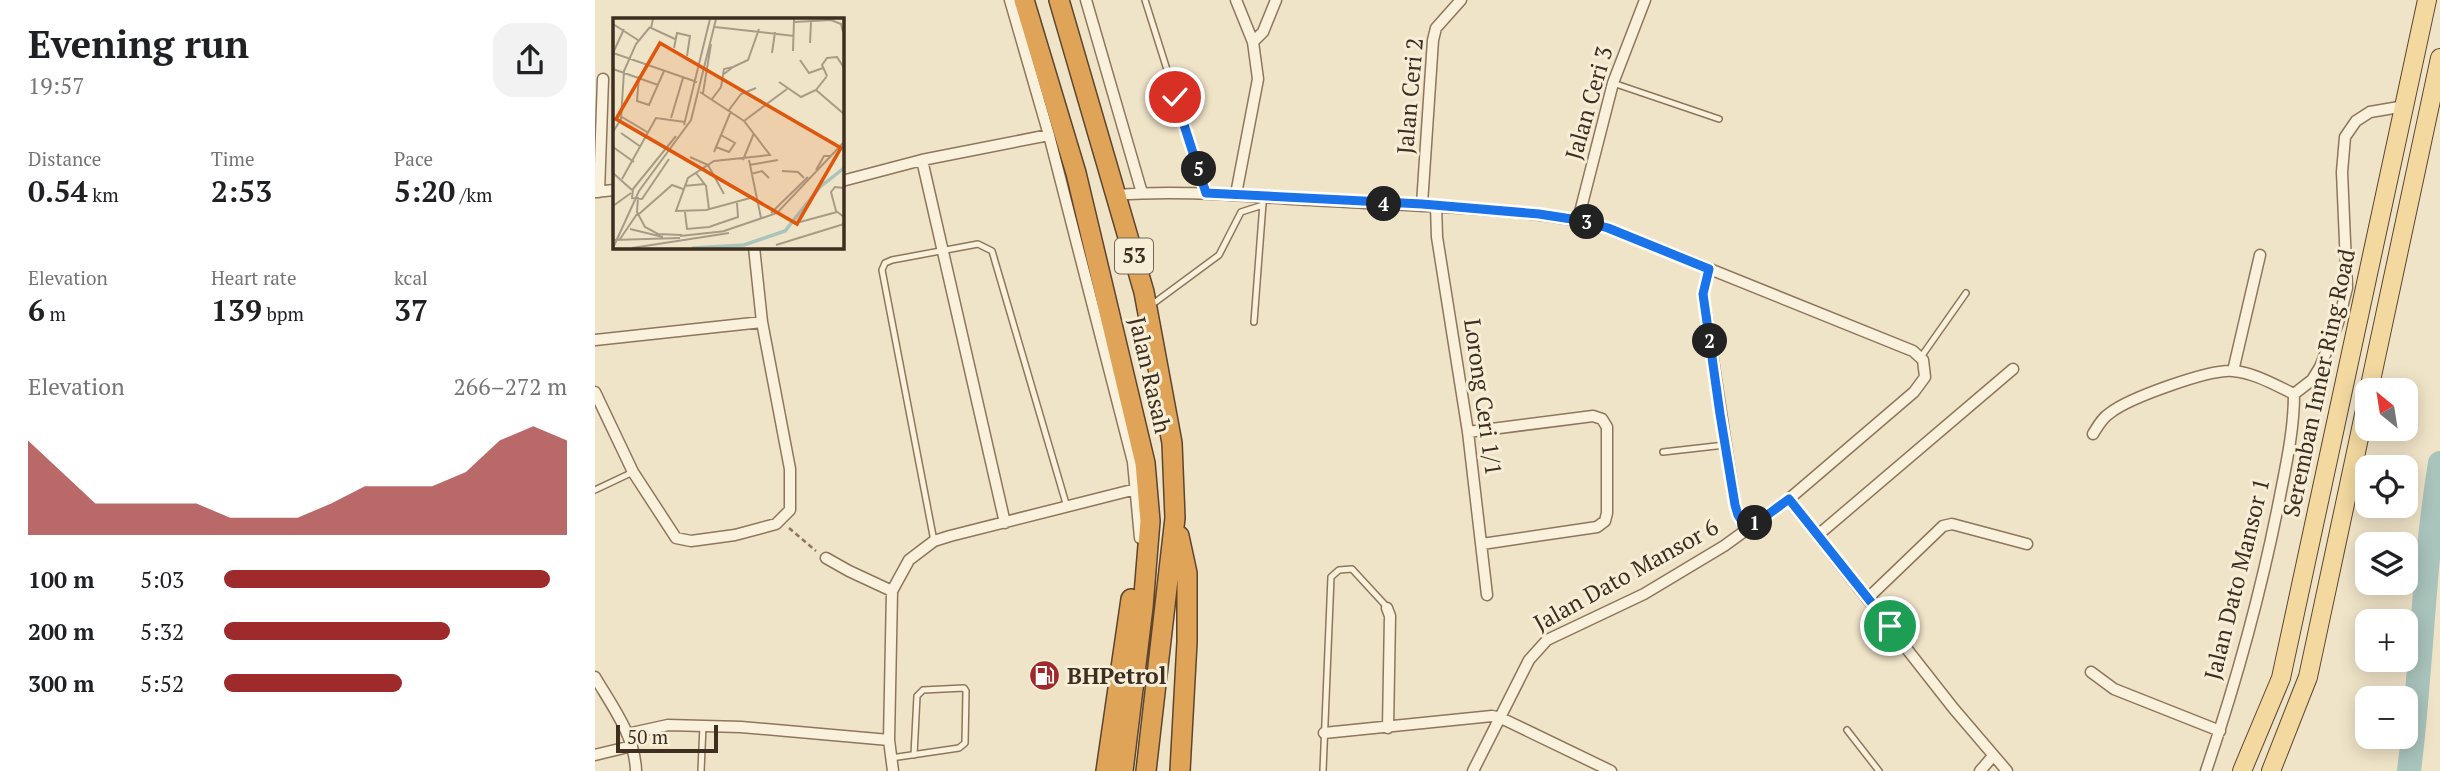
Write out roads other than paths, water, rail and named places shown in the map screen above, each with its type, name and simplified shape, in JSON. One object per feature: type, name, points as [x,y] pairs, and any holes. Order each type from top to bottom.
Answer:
[{"type":"highway","name":"Jalan Rasah","points":[[1024,0],[1076,173],[1145,463],[1150,521],[1143,607],[1123,771]]},
{"type":"highway","name":"Jalan Rasah","points":[[1059,0],[1117,195],[1147,308],[1173,443],[1175,518],[1146,771]]},
{"type":"highway","points":[[1105,771],[1140,538],[1145,463]]},
{"type":"highway","points":[[1175,518],[1187,573],[1187,642],[1180,771]]},
{"type":"main road","name":"Seremban Inner Ring Road","points":[[2242,771],[2280,678],[2427,0]]},
{"type":"main road","points":[[2372,378],[2440,58]]},
{"type":"main road","points":[[2271,771],[2308,677],[2358,441]]},
{"type":"street","points":[[1010,0],[1049,135],[1130,451],[1140,538]]},
{"type":"street","points":[[1086,0],[1142,193]]},
{"type":"street","points":[[1236,0],[1253,43],[1258,79],[1236,194]]},
{"type":"street","points":[[1253,43],[1263,32],[1276,0]]},
{"type":"street","name":"Jalan Ceri 2","points":[[1422,204],[1433,40],[1436,28],[1461,0]]},
{"type":"street","name":"Jalan Ceri 3","points":[[1578,220],[1613,82],[1645,0]]},
{"type":"street","points":[[597,192],[603,79]]},
{"type":"street","points":[[2093,434],[2102,420],[2114,409],[2195,376],[2233,371],[2252,375],[2294,394],[2312,380],[2338,323],[2347,288],[2341,172],[2345,136],[2356,121],[2370,113],[2405,106]]},
{"type":"street","points":[[843,181],[922,160],[1049,135]]},
{"type":"street","points":[[922,160],[1005,523]]},
{"type":"street","points":[[1117,195],[1206,193],[1236,194],[1264,201],[1422,204],[1578,220],[1608,228],[1913,351],[1921,357]]},
{"type":"street","name":"Lorong Ceri 1/1","points":[[1436,206],[1437,237],[1468,432],[1487,595]]},
{"type":"street","points":[[595,393],[633,472],[670,533],[683,540],[735,535],[782,521],[792,504],[790,469],[762,322],[754,248]]},
{"type":"street","points":[[2233,371],[2260,255]]},
{"type":"street","points":[[1709,269],[1703,294],[1725,446],[1735,505],[1747,530]]},
{"type":"street","points":[[595,340],[762,322]]},
{"type":"street","name":"Jalan Dato Mansor 6","points":[[1473,771],[1529,660],[1546,640],[1644,594],[1724,547],[1789,499],[1914,392],[1925,377],[1926,364],[1921,357]]},
{"type":"street","points":[[1818,535],[2013,369]]},
{"type":"street","name":"Jalan Dato Mansor 1","points":[[2206,771],[2220,732],[2269,554],[2289,451],[2294,394]]},
{"type":"street","points":[[1468,432],[1593,416],[1602,419],[1607,427],[1605,522],[1597,527],[1482,544]]},
{"type":"street","points":[[893,771],[889,740],[892,591],[909,559],[934,541],[1136,489]]},
{"type":"street","points":[[1789,499],[2007,771]]},
{"type":"street","points":[[1868,598],[1943,526],[1952,524],[2027,544]]},
{"type":"street","points":[[827,558],[892,591]]},
{"type":"street","points":[[1387,608],[1390,617],[1388,728]]},
{"type":"street","points":[[2091,672],[2114,689],[2220,732]]},
{"type":"street","points":[[595,677],[628,734],[636,771]]},
{"type":"street","points":[[1324,733],[1479,716],[1501,718],[1611,771]]},
{"type":"street","points":[[628,734],[668,725],[741,727],[889,740]]},
{"type":"street","points":[[595,755],[632,746]]},
{"type":"street","points":[[1980,771],[1993,756]]},
{"type":"lane","points":[[1145,0],[1206,193]]},
{"type":"lane","points":[[1613,82],[1719,118]]},
{"type":"lane","points":[[1147,308],[1219,255],[1241,212],[1264,201]]},
{"type":"lane","points":[[1254,322],[1264,201]]},
{"type":"lane","points":[[934,541],[882,270],[888,261],[978,244],[992,251],[1067,507]]},
{"type":"lane","points":[[1921,357],[1966,293]]},
{"type":"lane","points":[[1663,452],[1725,446]]},
{"type":"lane","points":[[595,490],[633,472]]},
{"type":"lane","points":[[1323,771],[1331,577],[1339,570],[1352,569],[1387,608]]},
{"type":"lane","points":[[891,758],[914,755],[959,748],[965,743],[964,688],[919,692],[914,755]]},
{"type":"lane","points":[[701,771],[703,726]]},
{"type":"lane","points":[[1847,730],[1879,771]]},
{"type":"waterway","points":[[2409,771],[2430,540],[2440,463]]},
{"type":"place","name":"BHPetrol","points":[[1044,676]]}]
